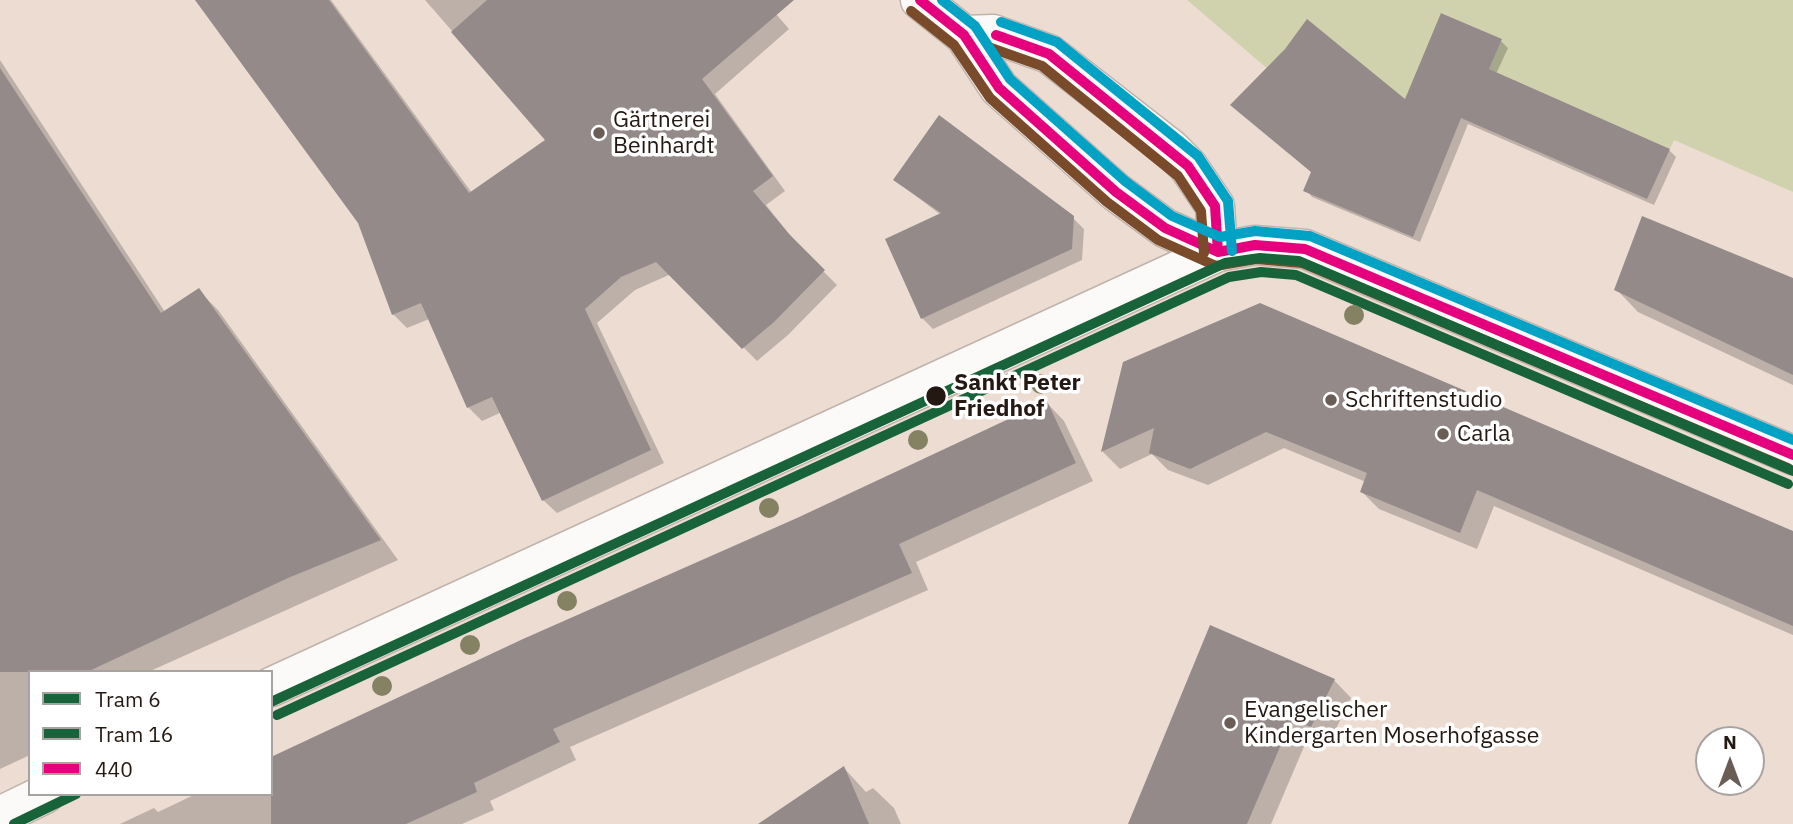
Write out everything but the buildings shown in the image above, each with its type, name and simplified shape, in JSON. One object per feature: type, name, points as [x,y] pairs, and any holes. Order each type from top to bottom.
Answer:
[{"type":"main road","points":[[920,0],[964,35],[999,88],[1116,192],[1166,228],[1218,252]]},
{"type":"main road","points":[[964,35],[993,34],[1049,54],[1171,149],[1188,166],[1214,206],[1218,252]]},
{"type":"main road","points":[[273,686],[1218,252],[1255,245],[1305,249],[1793,455]]},
{"type":"main road","points":[[0,816],[41,796]]},
{"type":"green space","points":[[1187,0],[1793,0],[1793,192],[1674,140],[1670,149],[1489,69],[1502,39],[1442,13],[1428,110],[1351,79],[1348,52],[1307,20],[1269,70]]},
{"type":"tram line","name":"6","points":[[273,701],[1225,263],[1260,258],[1299,261],[1793,471]]},
{"type":"tram line","name":"16","points":[[277,715],[1229,277],[1261,272],[1296,275],[1788,484]]},
{"type":"tram line","name":"6","points":[[14,824],[72,796]]},
{"type":"transit line","name":"440","points":[[920,0],[964,35],[999,88],[1116,192],[1165,228],[1218,252],[1255,245],[1305,249],[1793,455]]},
{"type":"transit line","points":[[942,0],[975,26],[1010,79],[1125,181],[1172,216],[1220,237],[1255,231],[1310,236],[1793,440]]},
{"type":"transit line","points":[[911,11],[954,45],[990,98],[1107,202],[1158,240],[1216,266],[1256,259],[1302,263],[1788,468]]},
{"type":"transit line","points":[[1001,22],[1057,42],[1198,156],[1228,201],[1232,251]]},
{"type":"transit line","name":"440","points":[[996,35],[1049,54],[1188,166],[1215,206],[1218,252]]},
{"type":"transit line","points":[[991,48],[1042,66],[1178,176],[1201,211],[1204,253]]},
{"type":"place","name":"Gärtnerei Beinhardt","points":[[599,133]]},
{"type":"place","name":"Sankt Peter Friedhof","points":[[936,396]]},
{"type":"place","name":"Schriftenstudio","points":[[1331,400]]},
{"type":"place","name":"Carla","points":[[1443,434]]},
{"type":"place","name":"Evangelischer Kindergarten Moserhofgasse","points":[[1230,723]]}]
